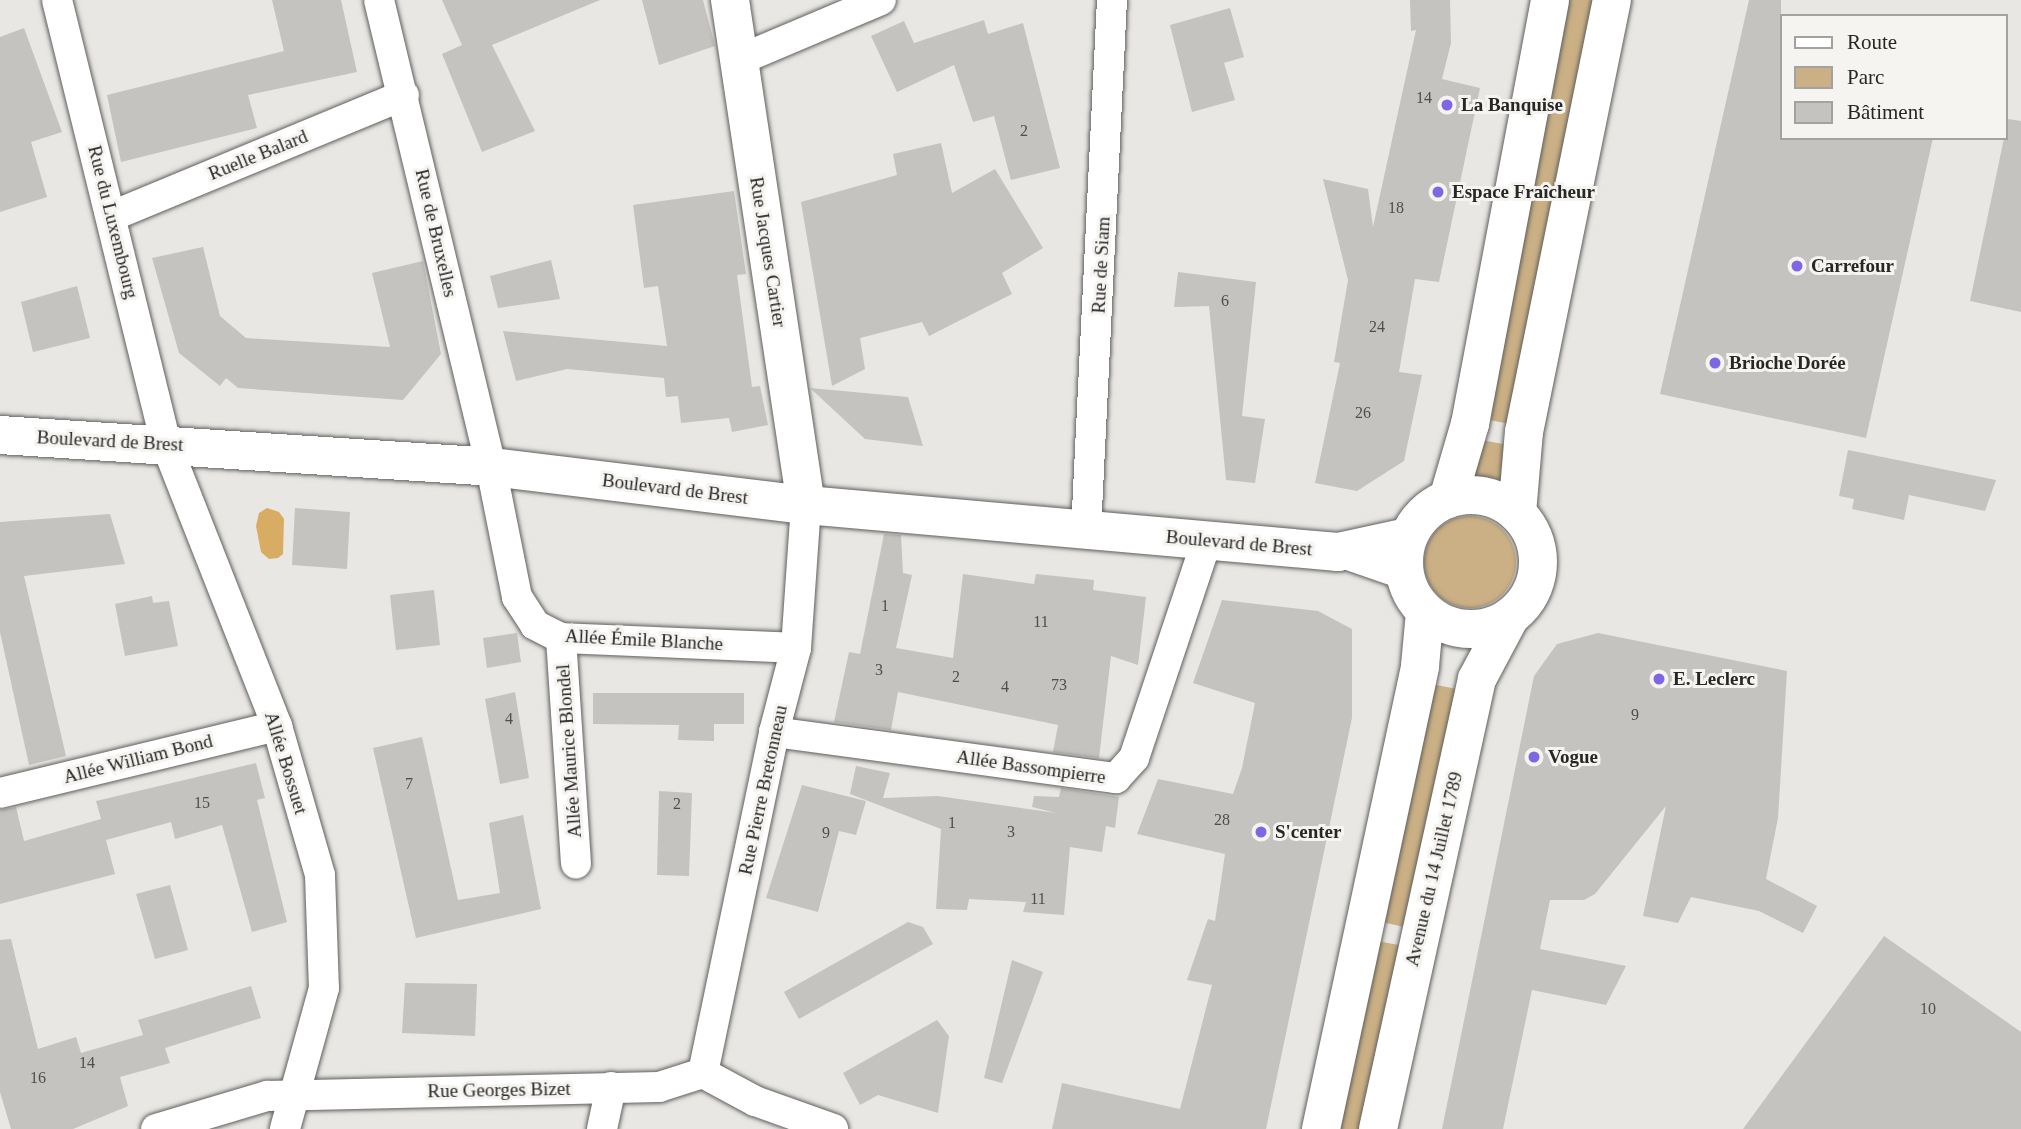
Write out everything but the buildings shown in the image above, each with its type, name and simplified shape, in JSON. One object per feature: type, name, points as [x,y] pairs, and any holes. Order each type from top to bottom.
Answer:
[{"type":"main road","name":"Rue Jacques Cartier","points":[[730,0],[806,505]]},
{"type":"main road","points":[[1448,499],[1470,424],[1550,0]]},
{"type":"main road","points":[[1517,513],[1484,496],[1448,499],[1431,508],[1406,554],[1412,596],[1425,612],[1458,629],[1495,626],[1510,617],[1528,597],[1537,572],[1537,550],[1517,513],[1524,432],[1612,0]]},
{"type":"main road","name":"Boulevard de Brest","points":[[0,435],[491,467],[806,505],[1087,531],[1406,554]]},
{"type":"main road","points":[[1321,1129],[1420,666],[1425,612]]},
{"type":"main road","name":"Avenue du 14 Juillet 1789","points":[[1378,1129],[1476,679],[1510,617]]},
{"type":"street","name":"Rue du Luxembourg","points":[[57,0],[166,444]]},
{"type":"street","name":"Rue de Bruxelles","points":[[379,0],[404,95],[491,467]]},
{"type":"street","points":[[739,60],[881,0]]},
{"type":"street","name":"Rue de Siam","points":[[1087,531],[1112,0]]},
{"type":"street","name":"Ruelle Balard","points":[[112,216],[404,95]]},
{"type":"street","name":"Allée Bossuet","points":[[166,444],[277,726],[320,875],[324,988],[292,1095],[285,1129]]},
{"type":"street","name":"Allée Émile Blanche","points":[[491,467],[517,597],[535,625],[561,638],[796,648]]},
{"type":"street","name":"Rue Pierre Bretonneau","points":[[703,1073],[774,732],[796,648],[806,505]]},
{"type":"street","name":"Allée Bassompierre","points":[[774,732],[1116,778],[1134,758],[1207,540]]},
{"type":"street","name":"Allée Maurice Blondel","points":[[561,638],[576,864]]},
{"type":"street","name":"Allée William Bond","points":[[0,793],[277,726]]},
{"type":"street","points":[[703,1073],[755,1101],[833,1129]]},
{"type":"street","name":"Rue Georges Bizet","points":[[156,1129],[246,1101],[292,1095],[659,1087],[703,1073]]},
{"type":"street","points":[[602,1129],[611,1087]]},
{"type":"green space","points":[[1567,0],[1601,0],[1514,425],[1480,418]]},
{"type":"green space","points":[[1475,439],[1509,445],[1503,480],[1468,474]]},
{"type":"green space","points":[[1470,516],[1496,524],[1508,536],[1516,562],[1508,588],[1496,600],[1470,608],[1444,600],[1432,588],[1424,562],[1432,536],[1444,524]]},
{"type":"green space","points":[[1426,683],[1457,689],[1409,928],[1377,921]]},
{"type":"green space","points":[[1372,940],[1404,946],[1366,1129],[1333,1129]]},
{"type":"shaded area","points":[[267,508],[279,512],[284,519],[283,554],[278,558],[269,559],[261,552],[256,526],[259,513]]},
{"type":"place","name":"La Banquise","points":[[1447,105]]},
{"type":"place","name":"Espace Fraîcheur","points":[[1438,192]]},
{"type":"place","name":"Carrefour","points":[[1797,266]]},
{"type":"place","name":"Brioche Dorée","points":[[1715,363]]},
{"type":"place","name":"E. Leclerc","points":[[1659,679]]},
{"type":"place","name":"Vogue","points":[[1534,757]]},
{"type":"place","name":"S'center","points":[[1261,832]]}]
